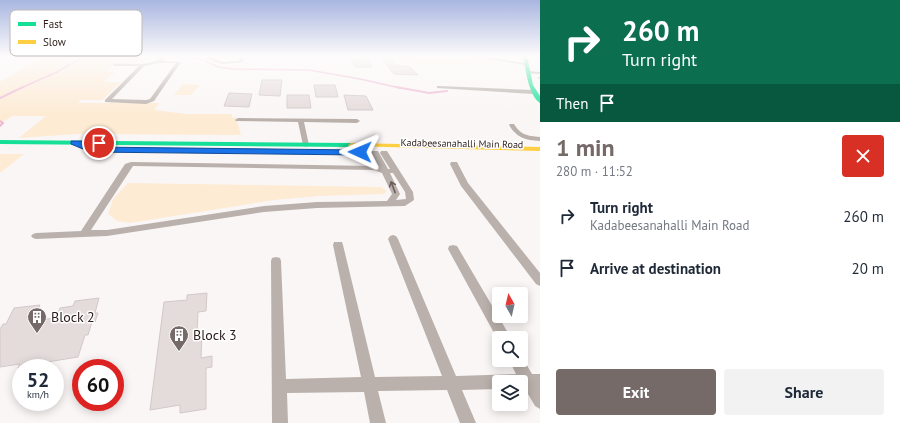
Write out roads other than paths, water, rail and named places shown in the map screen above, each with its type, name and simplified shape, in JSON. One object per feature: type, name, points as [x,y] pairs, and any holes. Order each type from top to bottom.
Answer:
[{"type":"main road","points":[[529,76],[540,101]]},
{"type":"main road","name":"Kadabeesanahalli Main Road","points":[[0,142],[540,149]]},
{"type":"main road","name":"Kadabeesanahalli Main Road","points":[[74,142],[90,150],[540,155]]},
{"type":"street","points":[[132,76],[107,101],[146,102],[152,100],[169,76]]},
{"type":"street","points":[[439,86],[523,76]]},
{"type":"street","points":[[238,120],[357,121]]},
{"type":"street","points":[[301,121],[306,145]]},
{"type":"street","points":[[512,125],[521,137],[540,139]]},
{"type":"street","points":[[379,153],[385,171],[396,194],[390,203]]},
{"type":"street","points":[[36,236],[107,233],[264,209],[317,205],[405,203],[410,200],[409,192],[396,171],[379,153]]},
{"type":"street","points":[[84,234],[128,166],[131,164],[373,168],[385,171],[396,171]]},
{"type":"street","points":[[454,164],[464,184],[540,281]]},
{"type":"street","points":[[393,239],[468,423]]},
{"type":"street","points":[[338,245],[378,423]]},
{"type":"street","points":[[452,249],[500,331]]},
{"type":"street","points":[[276,261],[280,423]]},
{"type":"street","points":[[522,367],[534,381],[540,401]]},
{"type":"street","points":[[279,386],[492,382]]},
{"type":"waterway","points":[[21,88],[49,76]]},
{"type":"waterway","points":[[342,76],[400,88]]},
{"type":"waterway","points":[[0,98],[23,87]]},
{"type":"waterway","points":[[396,87],[429,93],[447,91]]},
{"type":"waterway","points":[[0,121],[3,123],[0,126]]},
{"type":"place","name":"Block 2","points":[[37,334]]},
{"type":"place","name":"Block 3","points":[[179,352]]}]
